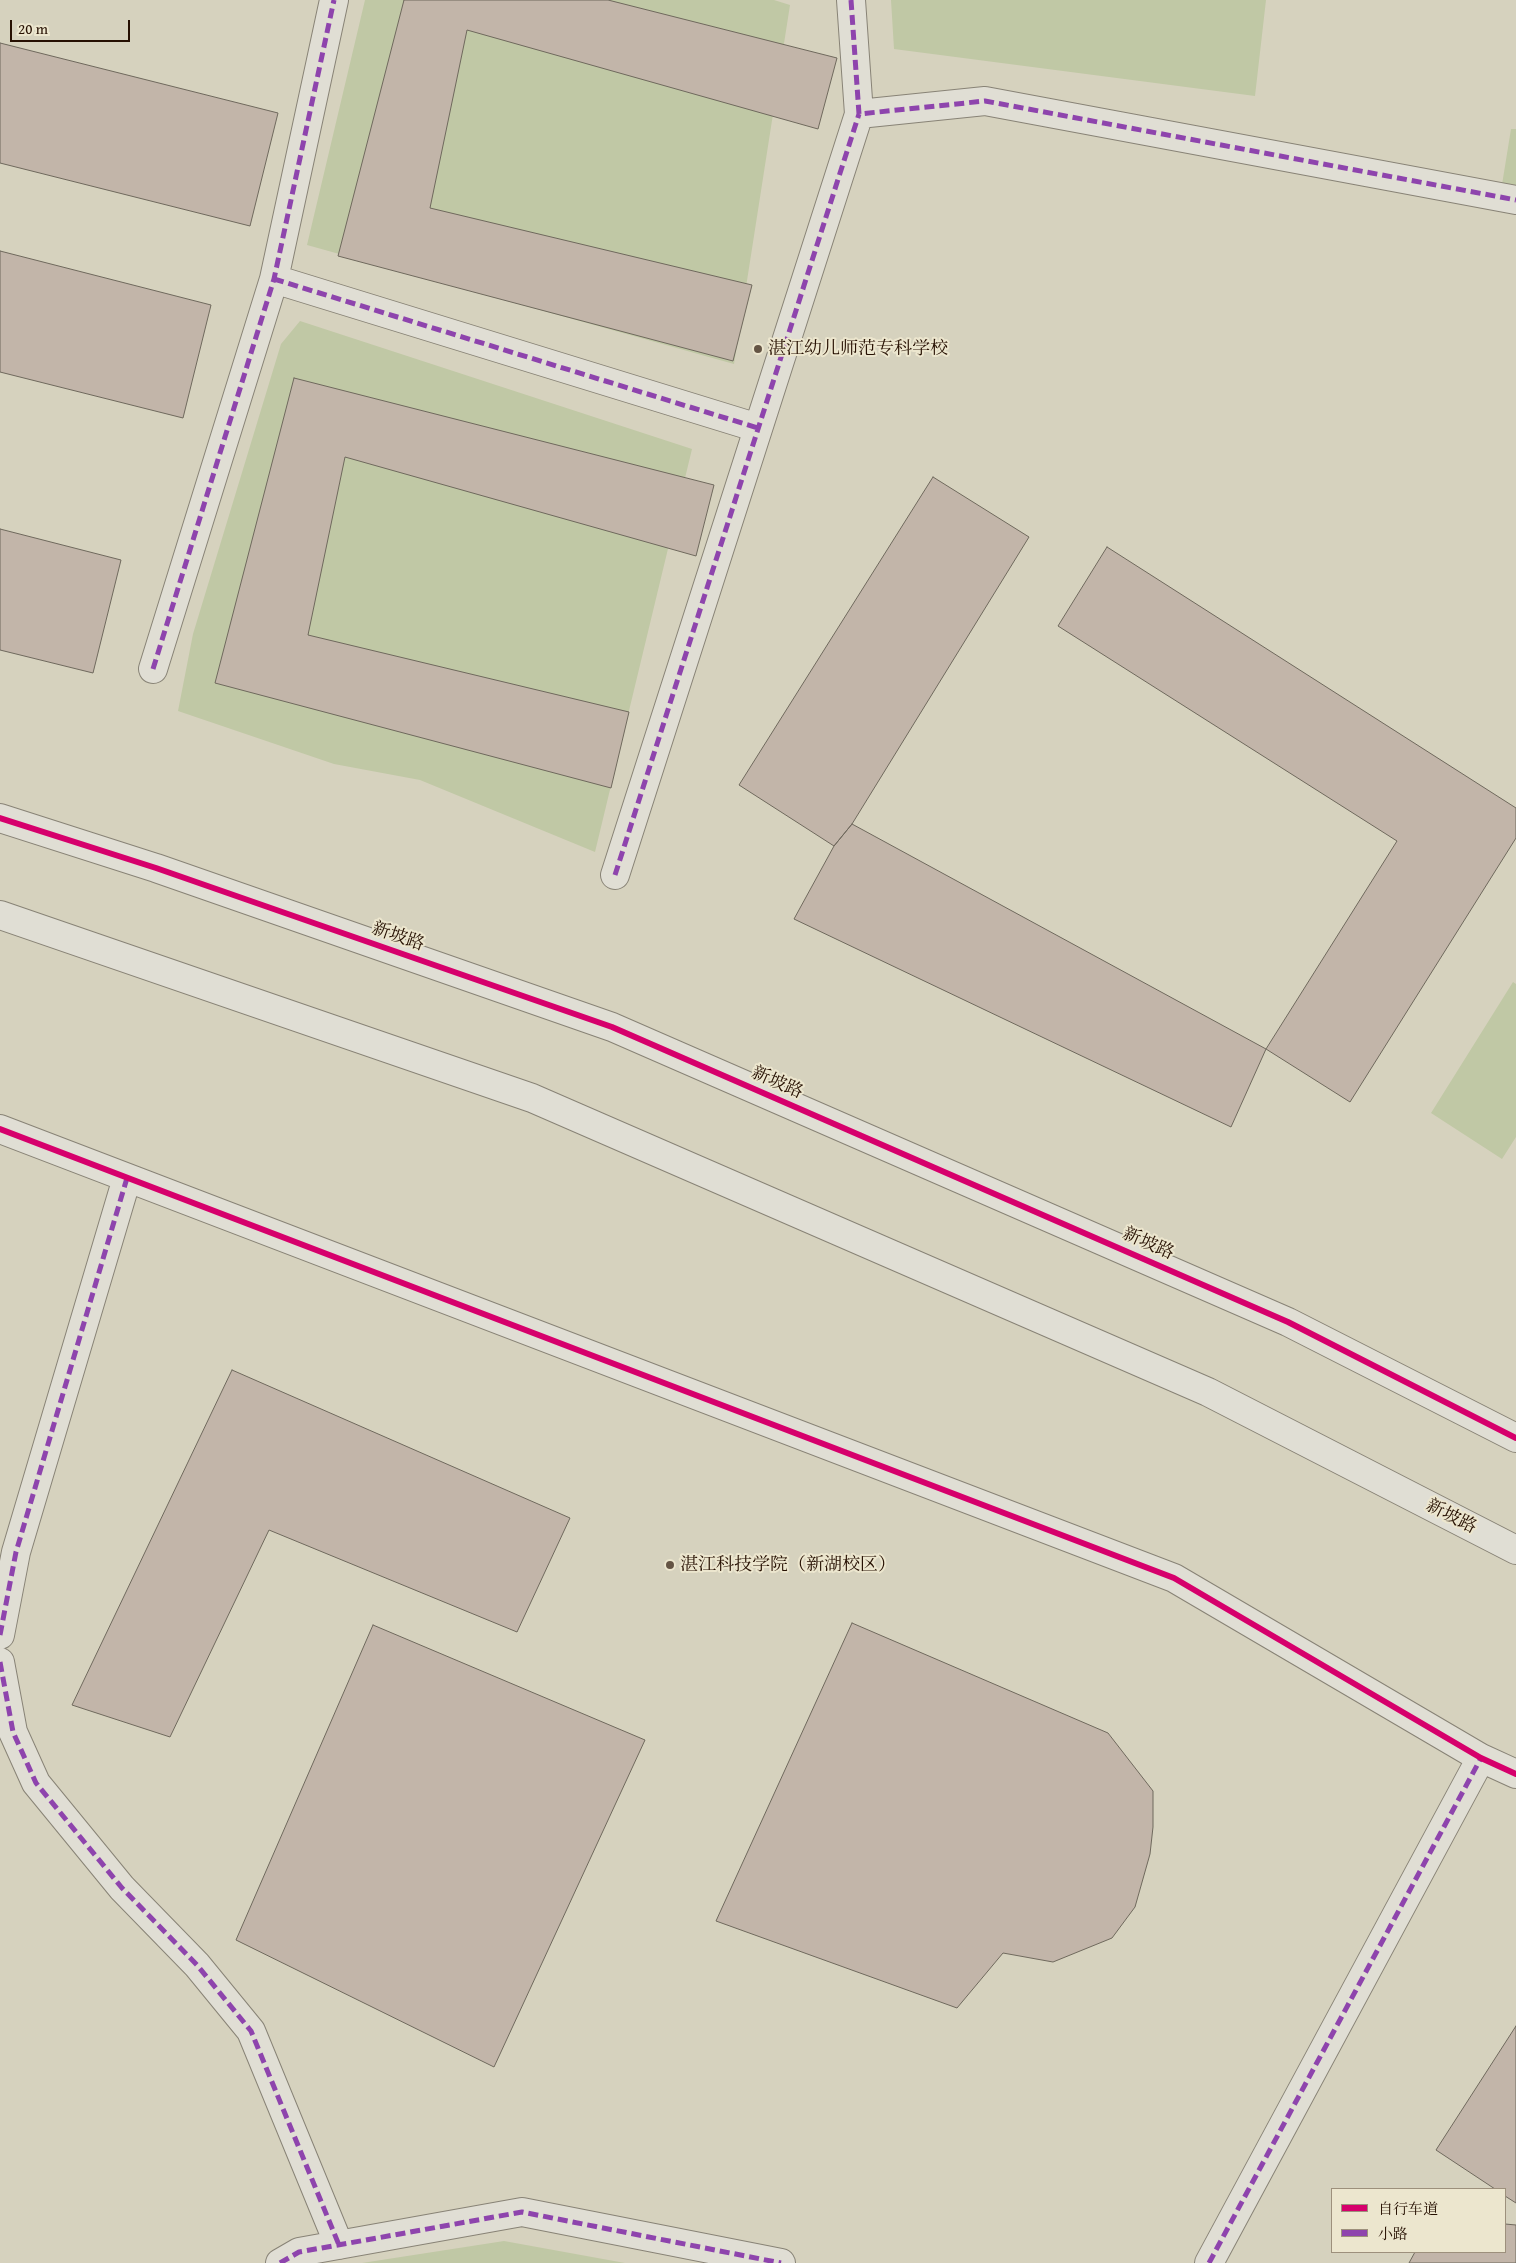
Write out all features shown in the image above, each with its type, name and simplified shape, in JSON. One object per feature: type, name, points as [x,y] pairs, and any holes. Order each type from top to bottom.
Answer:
[{"type":"street","points":[[153,669],[274,278],[334,0]]},
{"type":"street","points":[[615,875],[859,114],[851,0]]},
{"type":"street","points":[[859,114],[985,101],[1516,200]]},
{"type":"street","points":[[274,278],[758,428]]},
{"type":"street","name":"新坡路","points":[[0,818],[156,868],[612,1027],[1288,1322],[1516,1438]]},
{"type":"street","name":"新坡路","points":[[0,914],[532,1098],[1208,1392],[1516,1550]]},
{"type":"street","points":[[0,1129],[1174,1578],[1481,1758],[1516,1774]]},
{"type":"street","points":[[0,1635],[16,1552],[128,1178]]},
{"type":"street","points":[[0,1662],[13,1732],[36,1783],[122,1888],[197,1965],[251,2031],[339,2245]]},
{"type":"street","points":[[1209,2263],[1481,1758]]},
{"type":"street","points":[[280,2263],[299,2252],[522,2212],[781,2263]]},
{"type":"green space","points":[[365,0],[774,0],[790,5],[734,364],[307,245]]},
{"type":"green space","points":[[891,0],[1266,0],[1255,96],[894,49]]},
{"type":"green space","points":[[1511,129],[1516,129],[1516,199],[1500,197]]},
{"type":"green space","points":[[300,321],[692,449],[595,852],[420,780],[334,764],[178,711],[193,634],[281,344]]},
{"type":"green space","points":[[1513,982],[1516,984],[1516,1137],[1502,1159],[1431,1113]]},
{"type":"green space","points":[[504,2241],[625,2263],[362,2263]]},
{"type":"building","points":[[404,0],[608,0],[837,58],[818,129],[467,30],[430,208],[752,285],[733,361],[338,256]]},
{"type":"building","points":[[0,43],[278,113],[250,226],[0,163]]},
{"type":"building","points":[[0,251],[211,305],[183,418],[0,372]]},
{"type":"building","points":[[294,378],[714,485],[696,556],[345,457],[308,635],[629,712],[611,788],[215,683]]},
{"type":"building","points":[[933,477],[1029,537],[852,824],[834,846],[739,785]]},
{"type":"building","points":[[0,529],[121,560],[93,673],[0,650]]},
{"type":"building","points":[[1107,547],[1516,808],[1516,838],[1350,1102],[1266,1049],[1397,841],[1058,626]]},
{"type":"building","points":[[852,824],[1266,1049],[1231,1127],[794,919],[834,846]]},
{"type":"building","points":[[232,1370],[570,1518],[517,1632],[269,1530],[170,1737],[72,1705]]},
{"type":"building","points":[[852,1623],[1108,1733],[1153,1791],[1153,1827],[1150,1854],[1135,1907],[1112,1938],[1053,1962],[1003,1953],[957,2008],[716,1921]]},
{"type":"building","points":[[373,1625],[645,1740],[494,2067],[236,1940]]},
{"type":"building","points":[[1516,2026],[1516,2203],[1506,2197],[1506,2188],[1493,2188],[1436,2150]]},
{"type":"building","points":[[1506,2224],[1516,2225],[1516,2263],[1409,2263],[1414,2253],[1506,2253]]},
{"type":"marked path","points":[[153,669],[274,279],[334,0]]},
{"type":"marked path","points":[[851,0],[859,114],[985,101],[1516,200]]},
{"type":"marked path","points":[[615,875],[859,114]]},
{"type":"marked path","points":[[274,279],[758,428]]},
{"type":"marked path","points":[[0,1635],[16,1552],[127,1178]]},
{"type":"marked path","points":[[0,1662],[13,1732],[36,1783],[122,1888],[197,1965],[251,2031],[339,2245]]},
{"type":"marked path","points":[[1209,2263],[1481,1758]]},
{"type":"marked path","points":[[280,2263],[299,2252],[522,2212],[781,2263]]},
{"type":"cycle path","points":[[0,818],[156,868],[612,1027],[1288,1322],[1516,1438]]},
{"type":"cycle path","points":[[0,1129],[1174,1578],[1481,1758],[1516,1774]]},
{"type":"place","name":"湛江幼儿师范专科学校","points":[[758,349]]},
{"type":"place","name":"湛江科技学院（新湖校区）","points":[[670,1565]]}]
